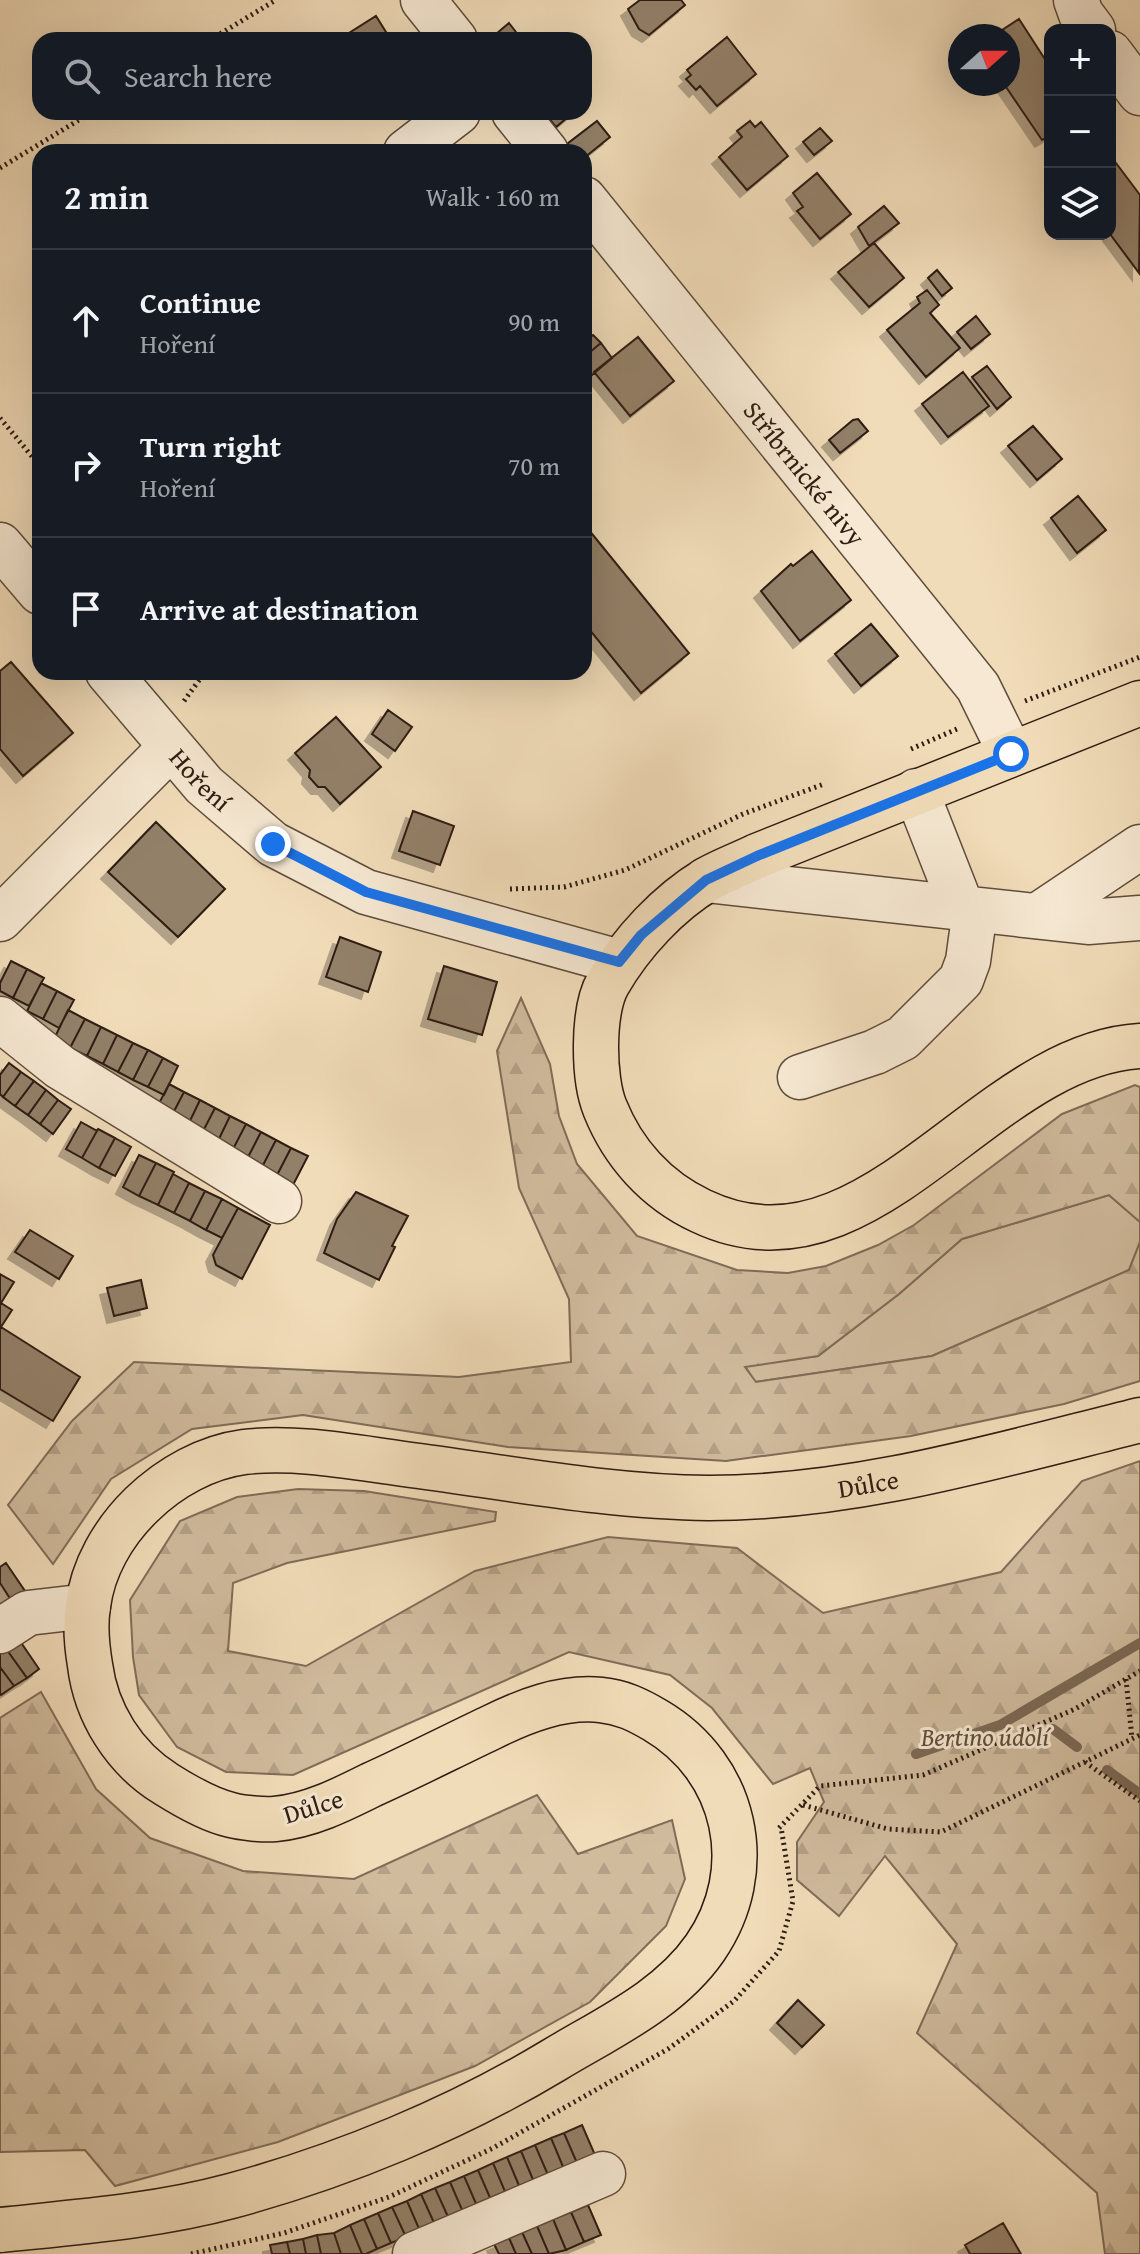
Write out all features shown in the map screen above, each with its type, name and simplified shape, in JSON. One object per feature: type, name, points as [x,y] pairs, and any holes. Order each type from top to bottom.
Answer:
[{"type":"main road","points":[[1140,703],[1011,754],[912,771],[757,856],[706,880],[641,935],[619,962],[604,989],[597,1026],[596,1066],[602,1102],[615,1133],[648,1176],[677,1200],[712,1217],[756,1229],[801,1225],[834,1217],[869,1200],[1015,1096],[1079,1061],[1118,1047],[1140,1046]]},
{"type":"main road","name":"Důlce","points":[[0,2230],[53,2239],[145,2212],[240,2193],[297,2176],[420,2130],[521,2080],[668,1990],[701,1954],[722,1921],[734,1875],[735,1844],[728,1813],[716,1781],[693,1748],[664,1725],[628,1705],[602,1700],[567,1700],[519,1713],[325,1807],[274,1819],[229,1815],[183,1795],[147,1772],[115,1735],[94,1692],[88,1657],[88,1606],[98,1570],[116,1535],[141,1505],[164,1486],[202,1463],[239,1453],[274,1451],[334,1454],[627,1495],[714,1498],[791,1493],[868,1484],[935,1471],[1140,1420]]},
{"type":"street","points":[[423,0],[449,32]]},
{"type":"street","points":[[1076,0],[1088,24]]},
{"type":"street","points":[[1116,61],[1140,93]]},
{"type":"street","points":[[416,144],[448,120]]},
{"type":"street","points":[[520,120],[540,144]]},
{"type":"street","name":"Stříbrnické nivy","points":[[592,209],[978,687],[1011,754]]},
{"type":"street","points":[[0,545],[32,583]]},
{"type":"street","name":"Hoření","points":[[115,680],[204,785],[273,844],[366,892],[619,962]]},
{"type":"street","points":[[0,919],[171,747]]},
{"type":"street","points":[[800,1077],[875,1052],[903,1038],[961,980],[968,961],[968,909],[912,771]]},
{"type":"street","points":[[1037,916],[1140,847]]},
{"type":"street","points":[[706,880],[1088,922],[1140,918]]},
{"type":"street","points":[[0,1019],[60,1067],[279,1201]]},
{"type":"street","points":[[0,1631],[28,1613],[88,1606]]},
{"type":"street","points":[[415,2254],[603,2174]]},
{"type":"path","points":[[223,32],[276,0]]},
{"type":"path","points":[[39,144],[79,120]]},
{"type":"path","points":[[0,168],[32,149]]},
{"type":"path","points":[[0,418],[32,456]]},
{"type":"path","points":[[912,771],[993,714],[1140,657]]},
{"type":"path","points":[[182,704],[199,680]]},
{"type":"path","points":[[501,889],[564,887],[625,870],[743,814],[832,780]]},
{"type":"path","points":[[781,1827],[820,1786],[923,1775],[1075,1709],[1140,1671]]},
{"type":"path","points":[[1126,1679],[1132,1738]]},
{"type":"path","points":[[803,1805],[888,1829],[941,1832],[1140,1735]]},
{"type":"path","points":[[1085,1762],[1140,1801]]},
{"type":"green space","points":[[521,998],[550,1064],[559,1116],[577,1164],[637,1236],[737,1270],[788,1273],[826,1266],[878,1245],[914,1225],[1062,1114],[1135,1085],[1140,1087],[1140,1222],[1109,1195],[962,1239],[899,1294],[818,1356],[745,1367],[756,1382],[932,1356],[1129,1270],[1140,1242],[1140,1381],[1064,1404],[911,1436],[726,1461],[508,1447],[303,1415],[192,1429],[111,1479],[53,1564],[8,1505],[72,1421],[134,1362],[459,1377],[571,1362],[569,1299],[519,1188],[497,1051]]},
{"type":"green space","points":[[1109,1195],[1140,1222],[1140,1242],[1129,1270],[932,1356],[755,1382],[745,1366],[818,1356],[899,1294],[962,1239]]},
{"type":"green space","name":"Bertino údolí","points":[[1140,1461],[1140,2254],[1105,2254],[1097,2193],[917,2033],[957,1944],[885,1856],[839,1916],[797,1880],[797,1842],[824,1802],[810,1768],[773,1784],[712,1708],[670,1675],[569,1652],[293,1775],[226,1772],[177,1747],[139,1695],[130,1600],[180,1521],[237,1497],[298,1489],[364,1491],[496,1512],[495,1521],[287,1563],[233,1583],[228,1651],[306,1666],[475,1571],[608,1537],[737,1548],[823,1613],[1001,1572],[1082,1481]]},
{"type":"green space","points":[[41,1692],[96,1789],[150,1838],[243,1871],[354,1879],[537,1795],[578,1854],[672,1820],[685,1879],[666,1926],[590,2002],[475,2066],[278,2142],[115,2186],[85,2150],[0,2152],[0,1718]]},
{"type":"building","points":[[640,0],[681,0],[685,5],[649,35],[639,29],[628,9]]},
{"type":"building","points":[[376,16],[386,32],[351,32]]},
{"type":"building","points":[[1019,19],[1044,58],[1042,140],[1012,96],[1020,96],[1020,24],[1011,24]]},
{"type":"building","points":[[509,23],[516,32],[498,32]]},
{"type":"building","points":[[727,37],[756,74],[717,106],[700,86],[696,90],[686,79],[691,75],[687,70]]},
{"type":"building","points":[[550,120],[564,120],[556,127]]},
{"type":"building","points":[[597,121],[610,137],[592,152],[592,144],[567,144]]},
{"type":"building","points":[[750,121],[755,127],[761,122],[788,156],[747,190],[719,157],[742,137],[737,131]]},
{"type":"building","points":[[820,128],[832,141],[814,155],[803,142]]},
{"type":"building","points":[[1116,163],[1140,195],[1139,273],[1114,240]]},
{"type":"building","points":[[817,173],[851,214],[820,239],[797,211],[803,207],[793,193]]},
{"type":"building","points":[[884,206],[899,223],[869,246],[858,227]]},
{"type":"building","points":[[874,243],[904,278],[869,307],[838,272]]},
{"type":"building","points":[[937,270],[952,288],[942,296],[928,278]]},
{"type":"building","points":[[927,290],[939,305],[930,313],[960,348],[926,377],[887,330],[920,303],[917,297]]},
{"type":"building","points":[[976,316],[990,334],[971,349],[957,332]]},
{"type":"building","points":[[592,336],[601,343],[592,350]]},
{"type":"building","points":[[638,337],[674,381],[630,416],[594,372]]},
{"type":"building","points":[[601,343],[612,358],[592,375],[592,350]]},
{"type":"building","points":[[987,366],[1011,397],[997,409],[972,377]]},
{"type":"building","points":[[963,372],[989,406],[948,437],[922,404]]},
{"type":"building","points":[[858,419],[868,431],[840,453],[829,440]]},
{"type":"building","points":[[1033,426],[1062,459],[1037,480],[1008,446]]},
{"type":"building","points":[[1078,496],[1106,530],[1077,553],[1051,518]]},
{"type":"building","points":[[592,534],[689,653],[641,693],[592,633]]},
{"type":"building","points":[[812,551],[851,600],[800,641],[761,591],[791,564],[793,566]]},
{"type":"building","points":[[871,624],[898,656],[861,686],[835,654]]},
{"type":"building","points":[[11,662],[73,733],[23,776],[0,749],[0,671]]},
{"type":"building","points":[[388,710],[412,727],[395,751],[372,734]]},
{"type":"building","points":[[336,717],[381,767],[340,804],[325,787],[318,787],[309,777],[310,770],[295,753]]},
{"type":"building","points":[[413,811],[454,826],[440,865],[399,851]]},
{"type":"building","points":[[156,822],[225,889],[178,937],[108,872]]},
{"type":"building","points":[[340,937],[381,952],[368,992],[326,977]]},
{"type":"building","points":[[11,961],[27,969],[13,998],[0,991],[0,983]]},
{"type":"building","points":[[444,966],[497,982],[482,1035],[428,1019]]},
{"type":"building","points":[[27,969],[44,978],[29,1006],[13,998]]},
{"type":"building","points":[[41,983],[57,991],[43,1019],[27,1011]]},
{"type":"building","points":[[57,991],[74,1000],[59,1028],[43,1019]]},
{"type":"building","points":[[68,1010],[85,1019],[70,1048],[54,1039]]},
{"type":"building","points":[[85,1019],[101,1027],[87,1056],[70,1048]]},
{"type":"building","points":[[101,1027],[117,1035],[103,1064],[87,1056]]},
{"type":"building","points":[[117,1035],[133,1043],[118,1072],[103,1064]]},
{"type":"building","points":[[133,1043],[148,1050],[133,1080],[118,1072]]},
{"type":"building","points":[[148,1050],[163,1058],[148,1087],[133,1080]]},
{"type":"building","points":[[163,1058],[178,1066],[164,1095],[148,1087]]},
{"type":"building","points":[[9,1063],[21,1072],[3,1097],[0,1094],[0,1075]]},
{"type":"building","points":[[21,1072],[34,1081],[15,1106],[3,1097]]},
{"type":"building","points":[[34,1081],[46,1090],[28,1115],[15,1106]]},
{"type":"building","points":[[169,1084],[184,1092],[169,1121],[154,1113]]},
{"type":"building","points":[[46,1090],[58,1100],[40,1124],[28,1115]]},
{"type":"building","points":[[184,1092],[200,1100],[186,1129],[169,1121]]},
{"type":"building","points":[[58,1100],[71,1109],[53,1134],[40,1124]]},
{"type":"building","points":[[200,1100],[215,1108],[200,1137],[186,1129]]},
{"type":"building","points":[[215,1108],[230,1116],[216,1145],[200,1137]]},
{"type":"building","points":[[230,1116],[246,1124],[231,1153],[216,1145]]},
{"type":"building","points":[[81,1122],[97,1131],[82,1158],[66,1149]]},
{"type":"building","points":[[246,1124],[261,1132],[246,1161],[231,1153]]},
{"type":"building","points":[[98,1129],[115,1138],[99,1168],[82,1158]]},
{"type":"building","points":[[261,1132],[276,1140],[261,1169],[246,1161]]},
{"type":"building","points":[[115,1138],[131,1147],[115,1176],[99,1168]]},
{"type":"building","points":[[276,1140],[291,1148],[276,1177],[261,1169]]},
{"type":"building","points":[[291,1148],[308,1156],[293,1185],[276,1177]]},
{"type":"building","points":[[139,1155],[156,1163],[139,1196],[123,1187]]},
{"type":"building","points":[[156,1163],[174,1172],[158,1205],[139,1196]]},
{"type":"building","points":[[173,1174],[189,1183],[174,1213],[158,1205]]},
{"type":"building","points":[[189,1183],[205,1191],[190,1221],[174,1213]]},
{"type":"building","points":[[205,1191],[222,1199],[206,1230],[190,1221]]},
{"type":"building","points":[[356,1192],[408,1216],[379,1280],[324,1253],[337,1219]]},
{"type":"building","points":[[222,1199],[238,1208],[222,1238],[206,1230]]},
{"type":"building","points":[[238,1208],[270,1225],[242,1279],[216,1265],[213,1255]]},
{"type":"building","points":[[30,1230],[73,1256],[59,1279],[15,1252]]},
{"type":"building","points":[[0,1274],[14,1282],[1,1303],[12,1310],[1,1327],[80,1377],[53,1421],[0,1389]]},
{"type":"building","points":[[141,1280],[147,1308],[114,1316],[107,1288]]},
{"type":"building","points":[[6,1563],[25,1591],[11,1600],[0,1583],[0,1567]]},
{"type":"building","points":[[20,1641],[39,1669],[27,1678],[7,1650]]},
{"type":"building","points":[[7,1650],[27,1678],[14,1686],[0,1667],[0,1654]]},
{"type":"building","points":[[0,1667],[14,1686],[1,1695],[0,1693]]},
{"type":"building","points":[[798,2000],[824,2025],[802,2047],[777,2023]]},
{"type":"building","points":[[582,2125],[595,2155],[577,2163],[564,2133]]},
{"type":"building","points":[[564,2133],[577,2163],[564,2169],[551,2138]]},
{"type":"building","points":[[551,2138],[564,2169],[548,2175],[535,2145]]},
{"type":"building","points":[[535,2145],[548,2175],[534,2182],[521,2151]]},
{"type":"building","points":[[521,2151],[534,2182],[520,2188],[507,2157]]},
{"type":"building","points":[[507,2157],[520,2188],[506,2194],[493,2163]]},
{"type":"building","points":[[493,2163],[506,2194],[491,2200],[478,2170]]},
{"type":"building","points":[[478,2170],[491,2200],[477,2206],[464,2176]]},
{"type":"building","points":[[464,2176],[477,2206],[463,2212],[450,2182]]},
{"type":"building","points":[[450,2182],[463,2212],[449,2219],[435,2188]]},
{"type":"building","points":[[435,2188],[449,2219],[435,2225],[421,2194]]},
{"type":"building","points":[[421,2194],[435,2225],[420,2231],[407,2201]]},
{"type":"building","points":[[407,2201],[420,2231],[406,2237],[392,2207]]},
{"type":"building","points":[[588,2205],[601,2235],[584,2242],[571,2212]]},
{"type":"building","points":[[392,2207],[406,2237],[391,2243],[378,2213]]},
{"type":"building","points":[[571,2212],[584,2242],[566,2250],[553,2219]]},
{"type":"building","points":[[378,2213],[391,2243],[377,2249],[364,2219]]},
{"type":"building","points":[[364,2219],[377,2249],[362,2254],[350,2225]]},
{"type":"building","points":[[553,2219],[566,2250],[549,2254],[537,2226]]},
{"type":"building","points":[[1003,2223],[1021,2254],[970,2254],[965,2245]]},
{"type":"building","points":[[350,2225],[362,2254],[341,2254],[334,2233]]},
{"type":"building","points":[[537,2226],[549,2254],[532,2254],[522,2232]]},
{"type":"building","points":[[522,2232],[532,2254],[516,2254],[509,2238]]},
{"type":"building","points":[[334,2233],[341,2254],[321,2254],[317,2235]]},
{"type":"building","points":[[317,2235],[321,2254],[306,2254],[303,2239]]},
{"type":"building","points":[[509,2238],[516,2254],[499,2254],[494,2244]]},
{"type":"building","points":[[303,2239],[306,2254],[290,2254],[287,2242]]},
{"type":"building","points":[[287,2242],[290,2254],[272,2254],[270,2245]]},
{"type":"waterway","points":[[916,1754],[1000,1725],[1140,1643]]},
{"type":"waterway","points":[[1053,1729],[1077,1747]]},
{"type":"waterway","points":[[1107,1770],[1140,1794]]},
{"type":"route","points":[[273,844],[366,892],[619,962],[641,935],[706,880],[757,856],[1011,754]]}]
